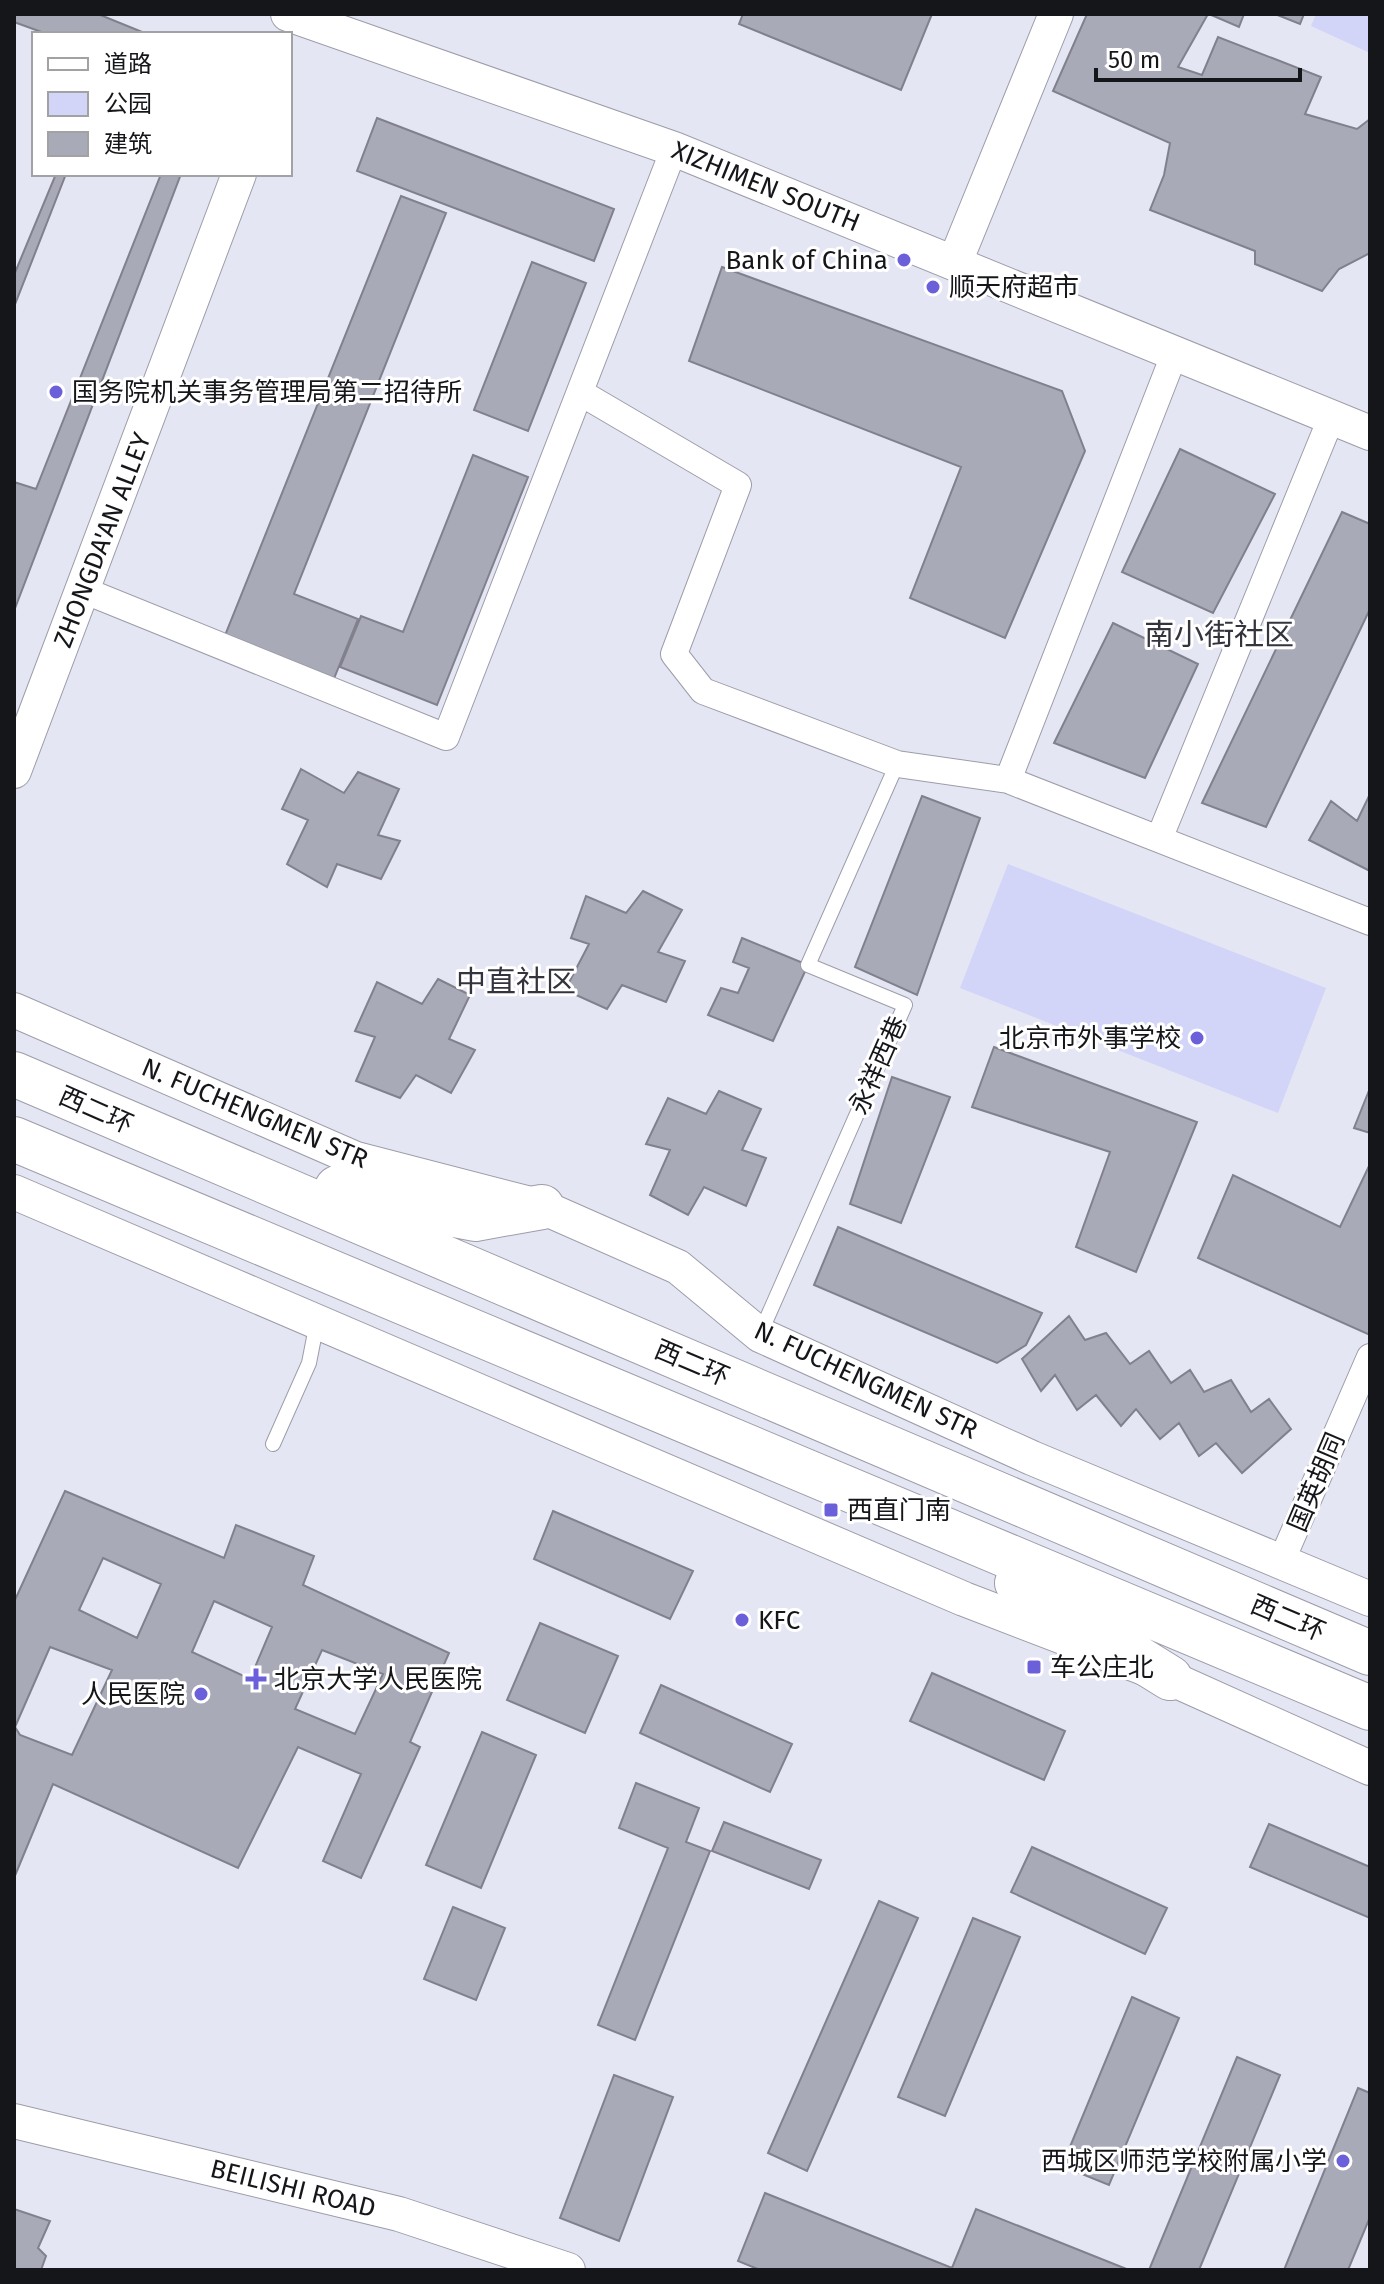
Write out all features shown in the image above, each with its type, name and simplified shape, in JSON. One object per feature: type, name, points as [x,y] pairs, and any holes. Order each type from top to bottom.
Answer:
[{"type":"highway","name":"西二环","points":[[19,1076],[242,1174],[537,1295],[1370,1653]]},
{"type":"highway","name":"西二环","points":[[14,1139],[1370,1708]]},
{"type":"highway","points":[[242,1174],[313,1181],[381,1201],[475,1219],[542,1207]]},
{"type":"highway","points":[[900,1510],[1170,1678]]},
{"type":"street","points":[[955,262],[1056,14]]},
{"type":"street","name":"XIZHIMEN SOUTH","points":[[294,21],[674,149],[1370,433]]},
{"type":"street","points":[[83,590],[446,737],[674,149]]},
{"type":"street","name":"ZHONGDA'AN ALLEY","points":[[14,771],[238,176]]},
{"type":"street","points":[[1008,780],[1174,355]]},
{"type":"street","points":[[581,393],[738,485],[674,654],[703,691],[897,764],[1008,780],[1370,922]]},
{"type":"street","points":[[1159,839],[1332,416]]},
{"type":"street","name":"N. FUCHENGMEN STR","points":[[14,1010],[356,1159],[542,1207],[678,1267],[760,1335],[1032,1458],[1370,1599]]},
{"type":"street","points":[[14,1192],[964,1599],[1170,1678],[1370,1768]]},
{"type":"street","name":"国英胡同","points":[[1281,1562],[1370,1357]]},
{"type":"street","name":"BEILISHI ROAD","points":[[14,2121],[399,2214],[568,2270]]},
{"type":"lane","name":"永祥西巷","points":[[760,1335],[905,1005],[808,965],[897,764]]},
{"type":"lane","points":[[273,1444],[309,1363],[317,1322]]},
{"type":"green space","points":[[1316,14],[1370,14],[1370,53],[1311,26]]},
{"type":"green space","points":[[1008,864],[1326,988],[1278,1113],[960,988]]},
{"type":"building","name":"国务院机关事务管理局第二招待所","points":[[14,14],[98,14],[142,32],[32,32],[32,176],[180,176],[14,611]]},
{"type":"building","points":[[743,14],[932,14],[901,90],[739,24]]},
{"type":"building","points":[[1087,14],[1208,14],[1178,67],[1202,75],[1218,37],[1321,77],[1305,114],[1357,129],[1370,119],[1370,253],[1339,269],[1322,291],[1255,264],[1255,251],[1150,210],[1164,175],[1170,143],[1053,91]]},
{"type":"building","points":[[1209,14],[1244,14],[1239,27]]},
{"type":"building","points":[[1275,14],[1304,14],[1300,24]]},
{"type":"building","points":[[14,22],[42,32],[32,32],[32,176],[55,176],[14,275]]},
{"type":"building","points":[[377,118],[614,209],[594,261],[357,171]]},
{"type":"building","points":[[65,176],[160,176],[36,489],[14,482],[14,307]]},
{"type":"building","points":[[401,196],[446,213],[294,594],[358,619],[333,681],[224,638]]},
{"type":"building","points":[[532,262],[586,283],[528,431],[474,410]]},
{"type":"building","points":[[722,267],[1062,391],[1085,451],[1005,638],[910,598],[961,467],[689,361]]},
{"type":"building","points":[[1180,449],[1275,494],[1213,613],[1122,572]]},
{"type":"building","points":[[473,455],[528,477],[437,705],[340,667],[361,616],[403,632]]},
{"type":"building","points":[[1342,512],[1370,524],[1370,609],[1266,827],[1202,803]]},
{"type":"building","points":[[1113,623],[1198,664],[1145,778],[1054,743]]},
{"type":"building","points":[[301,769],[344,793],[358,772],[399,789],[378,835],[400,841],[381,879],[337,864],[327,887],[287,864],[308,820],[282,809]]},
{"type":"building","points":[[1370,794],[1370,871],[1309,840],[1331,801],[1357,821]]},
{"type":"building","points":[[922,796],[980,818],[917,995],[855,967]]},
{"type":"building","points":[[643,891],[682,910],[658,952],[685,961],[666,1002],[622,985],[607,1009],[565,990],[589,944],[571,938],[586,896],[626,913]]},
{"type":"building","points":[[742,938],[808,965],[773,1041],[708,1015],[721,988],[738,993],[749,968],[733,962]]},
{"type":"building","points":[[438,979],[470,995],[449,1039],[475,1050],[451,1093],[416,1075],[400,1098],[356,1081],[375,1037],[355,1031],[377,982],[422,1004]]},
{"type":"building","points":[[994,1047],[1197,1122],[1136,1272],[1076,1247],[1110,1152],[972,1107]]},
{"type":"building","points":[[892,1077],[950,1097],[901,1223],[850,1204]]},
{"type":"building","points":[[1370,1088],[1370,1133],[1354,1128]]},
{"type":"building","points":[[719,1091],[761,1109],[742,1150],[766,1158],[746,1206],[704,1187],[688,1215],[650,1195],[670,1150],[646,1144],[668,1098],[706,1114]]},
{"type":"building","points":[[1370,1164],[1370,1335],[1198,1258],[1233,1175],[1340,1227]]},
{"type":"building","points":[[838,1227],[1042,1313],[1026,1345],[997,1363],[814,1285]]},
{"type":"building","points":[[1069,1316],[1085,1340],[1106,1333],[1130,1364],[1149,1351],[1171,1383],[1190,1370],[1204,1392],[1231,1380],[1251,1412],[1269,1399],[1291,1429],[1242,1473],[1216,1443],[1199,1456],[1179,1423],[1160,1439],[1136,1409],[1121,1426],[1096,1395],[1077,1410],[1055,1375],[1041,1391],[1022,1359]]},
{"type":"building","name":"人民医院","points":[[65,1491],[224,1558],[236,1525],[314,1556],[303,1585],[449,1653],[410,1742],[420,1747],[361,1878],[323,1861],[361,1774],[298,1747],[238,1868],[53,1784],[14,1878],[14,1602]],"holes":[[[103,1558],[161,1584],[137,1638],[79,1610]],[[214,1601],[272,1627],[250,1679],[192,1652]],[[50,1647],[112,1670],[72,1755],[20,1735],[15,1727]],[[322,1650],[383,1674],[355,1734],[295,1709]]]},
{"type":"building","points":[[553,1511],[693,1571],[670,1619],[534,1559]]},
{"type":"building","points":[[540,1623],[618,1656],[585,1733],[507,1700]]},
{"type":"building","points":[[932,1673],[1065,1731],[1044,1780],[910,1721]]},
{"type":"building","points":[[661,1685],[792,1744],[770,1792],[640,1733]]},
{"type":"building","points":[[482,1732],[536,1755],[481,1888],[426,1865]]},
{"type":"building","points":[[636,1783],[699,1808],[686,1842],[710,1851],[635,2040],[598,2025],[668,1848],[619,1828]]},
{"type":"building","points":[[724,1822],[821,1860],[809,1889],[712,1851]]},
{"type":"building","points":[[1269,1824],[1370,1867],[1370,1918],[1250,1867]]},
{"type":"building","points":[[1032,1847],[1167,1908],[1145,1954],[1011,1892]]},
{"type":"building","points":[[879,1901],[918,1918],[807,2171],[768,2153]]},
{"type":"building","points":[[453,1907],[505,1928],[476,2000],[424,1979]]},
{"type":"building","points":[[973,1918],[1020,1937],[945,2116],[898,2097]]},
{"type":"building","points":[[1132,1997],[1179,2018],[1109,2185],[1062,2166]]},
{"type":"building","points":[[1237,2057],[1280,2075],[1199,2270],[1149,2270]]},
{"type":"building","points":[[614,2075],[673,2097],[619,2241],[560,2218]]},
{"type":"building","name":"西城区师范学校附属小学","points":[[1358,2088],[1370,2093],[1370,2217],[1348,2270],[1284,2270]]},
{"type":"building","points":[[765,2193],[952,2268],[976,2209],[1129,2270],[760,2270],[738,2261]]},
{"type":"building","points":[[14,2209],[50,2221],[38,2248],[46,2256],[41,2270],[14,2270]]},
{"type":"place","name":"Bank of China","points":[[904,260]]},
{"type":"place","name":"顺天府超市","points":[[933,287]]},
{"type":"place","name":"国务院机关事务管理局第二招待所","points":[[56,392]]},
{"type":"place","name":"北京市外事学校","points":[[1197,1038]]},
{"type":"place","name":"西直门南","points":[[831,1510]]},
{"type":"place","name":"KFC","points":[[742,1620]]},
{"type":"place","name":"车公庄北","points":[[1034,1667]]},
{"type":"place","name":"北京大学人民医院","points":[[256,1679]]},
{"type":"place","name":"人民医院","points":[[201,1694]]},
{"type":"place","name":"西城区师范学校附属小学","points":[[1343,2161]]},
{"type":"district","name":"南小街社区","points":[[1219,635]]},
{"type":"district","name":"中直社区","points":[[516,982]]}]
